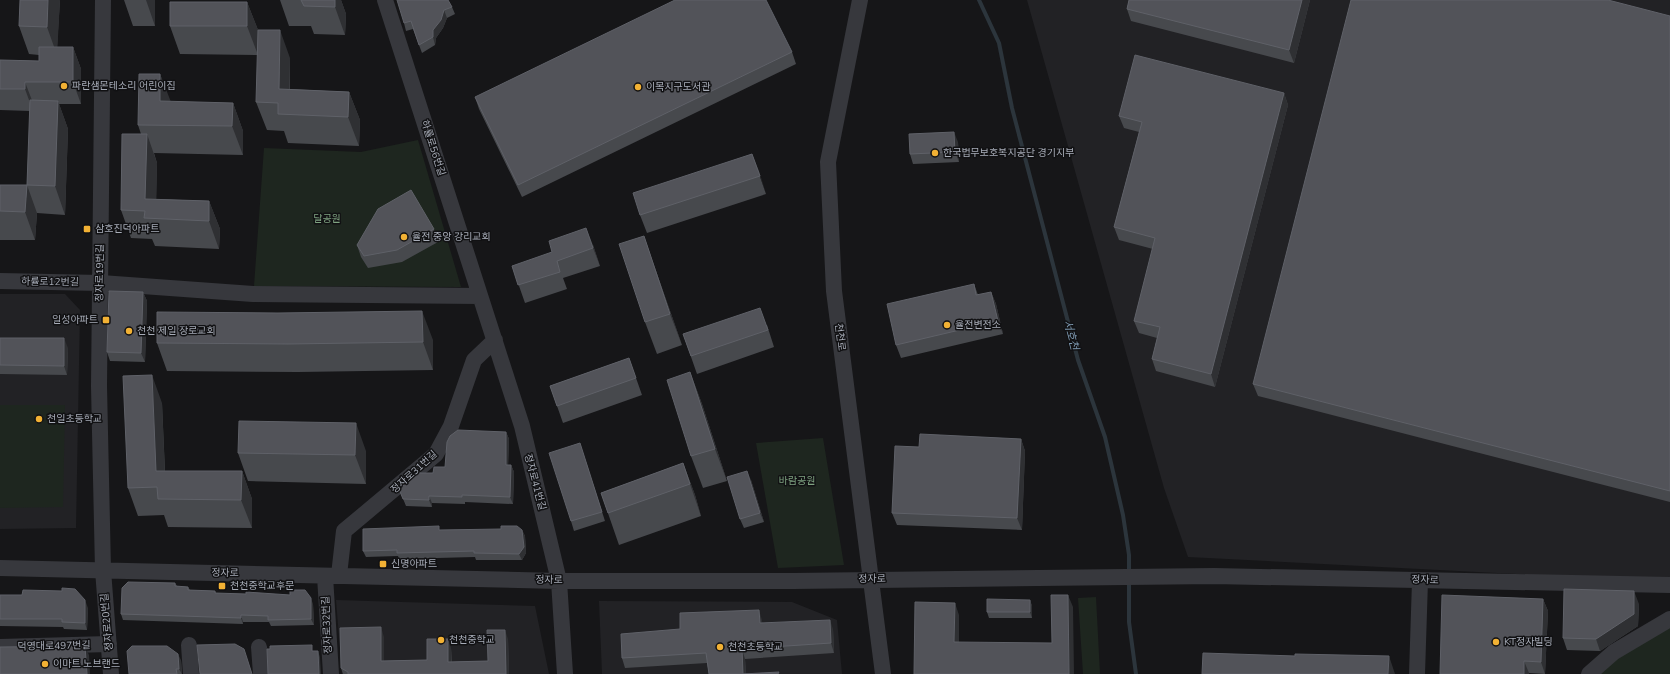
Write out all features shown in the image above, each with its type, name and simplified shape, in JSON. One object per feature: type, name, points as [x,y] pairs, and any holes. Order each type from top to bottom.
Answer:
[{"type":"street","name":"정자로19번길","points":[[103,0],[99,386],[103,570]]},
{"type":"street","name":"하률로56번길","points":[[385,0],[480,296]]},
{"type":"street","name":"천천로","points":[[860,0],[828,162],[834,292],[883,674]]},
{"type":"street","name":"하률로12번길","points":[[0,281],[100,283],[253,294],[480,296]]},
{"type":"street","name":"정자로41번길","points":[[480,296],[496,340],[522,426],[559,581],[565,674]]},
{"type":"street","name":"정자로31번길","points":[[332,575],[344,531],[436,454],[452,426],[474,360],[496,340]]},
{"type":"street","name":"정자로","points":[[0,568],[559,581],[793,581],[870,578],[1180,576],[1670,585]]},
{"type":"street","name":"정자로20번길","points":[[103,570],[111,674]]},
{"type":"street","name":"정자로32번길","points":[[330,674],[332,575]]},
{"type":"street","points":[[1417,674],[1420,581]]},
{"type":"street","points":[[1589,674],[1614,652],[1670,619]]},
{"type":"street","name":"덕영대로497번길","points":[[0,647],[109,644]]},
{"type":"street","points":[[189,645],[191,674]]},
{"type":"street","points":[[259,647],[261,674]]},
{"type":"shaded area","points":[[1027,0],[1670,0],[1670,582],[1188,557],[1164,488]]},
{"type":"shaded area","name":"천일초등학교","points":[[0,294],[65,294],[80,310],[76,528],[0,529]]},
{"type":"shaded area","name":"천천중학교","points":[[336,600],[535,606],[549,674],[342,674]]},
{"type":"shaded area","name":"천천초등학교","points":[[599,601],[792,602],[837,620],[842,674],[602,674]]},
{"type":"green space","name":"달공원","points":[[418,140],[461,287],[254,286],[264,148],[361,152]]},
{"type":"green space","points":[[0,405],[65,405],[63,507],[0,508]]},
{"type":"green space","name":"바람공원","points":[[823,438],[844,565],[778,568],[756,443]]},
{"type":"green space","points":[[1096,597],[1100,674],[1083,674],[1078,598]]},
{"type":"green space","points":[[1670,623],[1670,674],[1593,674]]},
{"type":"building","points":[[20,0],[48,0],[47,27],[19,26]]},
{"type":"building","points":[[301,0],[335,0],[335,7],[304,6]]},
{"type":"building","points":[[397,0],[448,0],[452,7],[444,10],[441,20],[433,30],[433,37],[419,45],[411,21],[404,23]]},
{"type":"building","name":"이목지구도서관","points":[[675,0],[766,0],[792,52],[518,185],[475,97]]},
{"type":"building","points":[[1129,0],[1302,0],[1289,50],[1127,9]]},
{"type":"building","points":[[1351,0],[1608,0],[1670,16],[1670,491],[1253,384]]},
{"type":"building","points":[[170,2],[247,2],[247,26],[170,26]]},
{"type":"building","points":[[258,30],[280,30],[279,89],[349,92],[348,117],[278,114],[278,103],[256,102]]},
{"type":"building","points":[[39,47],[73,47],[73,82],[25,82],[25,89],[0,89],[0,60],[39,61]]},
{"type":"building","points":[[1135,55],[1284,93],[1211,374],[1152,359],[1160,327],[1134,321],[1155,238],[1114,227],[1142,122],[1119,116]]},
{"type":"building","points":[[139,74],[160,74],[160,101],[233,103],[232,126],[138,125]]},
{"type":"building","points":[[30,100],[58,101],[55,186],[27,185]]},
{"type":"building","points":[[954,132],[955,152],[910,154],[909,134]]},
{"type":"building","points":[[122,134],[147,134],[145,199],[209,201],[209,221],[144,218],[145,211],[121,210]]},
{"type":"building","points":[[752,154],[760,176],[640,215],[633,193]]},
{"type":"building","points":[[0,185],[27,185],[25,212],[0,211]]},
{"type":"building","name":"율전 중앙 강리교회","points":[[411,190],[434,229],[397,250],[364,256],[357,245],[378,209]]},
{"type":"building","points":[[586,228],[593,248],[557,261],[560,272],[518,285],[512,266],[552,252],[549,241]]},
{"type":"building","points":[[644,236],[670,314],[645,322],[619,244]]},
{"type":"building","name":"율전변전소","points":[[974,284],[976,295],[991,292],[998,321],[896,345],[887,304]]},
{"type":"building","name":"천천 제일 장로교회","points":[[109,291],[143,292],[141,353],[107,352]]},
{"type":"building","points":[[760,308],[768,330],[691,356],[683,334]]},
{"type":"building","points":[[422,311],[423,342],[288,344],[157,343],[157,312],[278,313]]},
{"type":"building","points":[[0,338],[64,338],[64,366],[0,365]]},
{"type":"building","points":[[629,358],[636,378],[557,406],[550,386]]},
{"type":"building","points":[[690,372],[715,449],[691,456],[667,380]]},
{"type":"building","points":[[152,375],[156,471],[242,471],[241,500],[158,499],[157,487],[128,488],[123,376]]},
{"type":"building","points":[[239,421],[356,423],[355,455],[238,453]]},
{"type":"building","points":[[458,430],[506,432],[506,465],[511,465],[510,497],[462,495],[462,497],[429,496],[429,500],[403,499],[399,489],[417,473],[433,473],[434,467],[445,467],[447,442],[450,436]]},
{"type":"building","points":[[920,434],[1021,439],[1017,518],[892,513],[895,446],[919,447]]},
{"type":"building","points":[[580,443],[602,512],[571,521],[549,453]]},
{"type":"building","points":[[683,463],[690,484],[608,513],[601,493]]},
{"type":"building","points":[[747,471],[760,513],[740,519],[727,477]]},
{"type":"building","points":[[439,526],[439,530],[501,529],[501,526],[517,526],[522,530],[524,547],[519,554],[474,553],[474,551],[397,553],[397,550],[363,551],[363,529]]},
{"type":"building","points":[[128,582],[175,583],[175,586],[188,587],[188,590],[215,591],[215,593],[246,594],[246,592],[290,595],[290,590],[305,590],[311,598],[311,619],[268,620],[268,616],[241,615],[241,618],[121,614],[122,588]]},
{"type":"building","points":[[62,588],[75,589],[85,600],[85,623],[62,622],[62,619],[0,619],[0,595],[22,595],[23,590],[62,591]]},
{"type":"building","points":[[1564,589],[1634,591],[1634,614],[1596,639],[1563,638]]},
{"type":"building","points":[[1051,595],[1068,595],[1069,674],[914,674],[915,602],[955,603],[954,642],[1052,643]]},
{"type":"building","name":"KT정자빌딩","points":[[1442,595],[1543,599],[1541,662],[1524,661],[1524,674],[1440,674]]},
{"type":"building","points":[[987,599],[1030,600],[1030,612],[987,612]]},
{"type":"building","points":[[759,610],[760,623],[830,620],[831,643],[742,649],[743,674],[709,674],[706,653],[622,658],[621,634],[680,629],[680,613]]},
{"type":"building","points":[[381,627],[381,661],[427,660],[427,639],[448,639],[448,662],[488,661],[487,630],[505,630],[506,674],[348,674],[348,672],[341,668],[340,628]]},
{"type":"building","points":[[235,644],[244,649],[252,674],[200,674],[197,645]]},
{"type":"building","points":[[312,645],[312,651],[318,651],[319,674],[268,674],[267,649],[270,649],[270,646]]},
{"type":"building","name":"이마트 노브랜드","points":[[85,646],[87,674],[0,674],[0,647]]},
{"type":"building","points":[[132,646],[167,646],[178,654],[179,669],[176,669],[177,674],[129,674],[127,651]]},
{"type":"building","points":[[1203,653],[1295,656],[1295,654],[1389,656],[1388,674],[1202,674]]},
{"type":"building","points":[[779,672],[778,674],[743,674]]},
{"type":"waterway","name":"서호천","points":[[979,0],[999,43],[1012,108],[1078,360],[1105,437],[1123,515],[1129,555],[1129,574]]},
{"type":"waterway","name":"서호천","points":[[1129,581],[1129,622],[1136,674]]},
{"type":"place","name":"파란샘몬테소리 어린이집","points":[[64,86]]},
{"type":"place","name":"이목지구도서관","points":[[638,87]]},
{"type":"place","name":"한국법무보호복지공단 경기지부","points":[[935,153]]},
{"type":"place","name":"삼호진덕아파트","points":[[87,229]]},
{"type":"place","name":"율전 중앙 강리교회","points":[[404,237]]},
{"type":"place","name":"일성아파트","points":[[106,320]]},
{"type":"place","name":"율전변전소","points":[[947,325]]},
{"type":"place","name":"천천 제일 장로교회","points":[[129,331]]},
{"type":"place","name":"천일초등학교","points":[[39,419]]},
{"type":"place","name":"신명아파트","points":[[383,564]]},
{"type":"place","name":"천천중학교후문","points":[[222,586]]},
{"type":"place","name":"천천중학교","points":[[441,640]]},
{"type":"place","name":"KT정자빌딩","points":[[1496,642]]},
{"type":"place","name":"천천초등학교","points":[[720,647]]},
{"type":"place","name":"이마트 노브랜드","points":[[45,664]]}]
